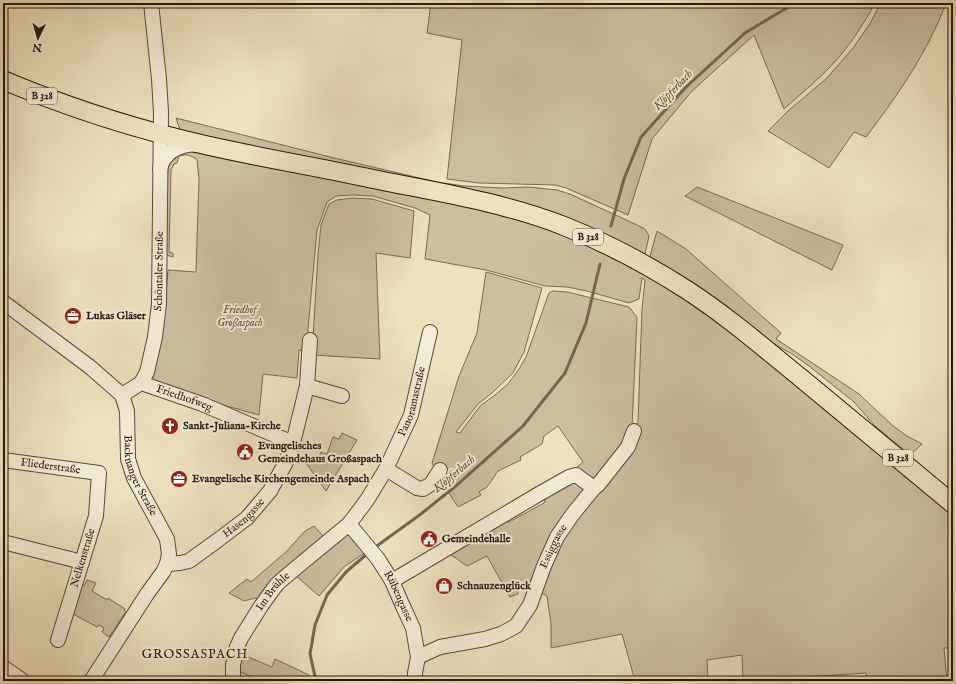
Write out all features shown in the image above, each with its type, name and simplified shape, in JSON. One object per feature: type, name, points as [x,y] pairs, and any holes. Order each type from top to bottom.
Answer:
[{"type":"main road","name":"B 328","points":[[3,80],[93,114],[160,133],[204,144],[405,185],[497,206],[529,214],[594,239],[650,268],[709,306],[795,374],[953,504]]},
{"type":"street","name":"Schöntaler Straße","points":[[141,383],[150,363],[159,304],[159,79],[151,3]]},
{"type":"street","points":[[160,171],[164,160],[174,149],[184,145],[204,144]]},
{"type":"street","points":[[3,302],[90,367],[122,395],[141,383]]},
{"type":"street","name":"Panoramastraße","points":[[349,524],[367,500],[386,469],[411,415],[430,332]]},
{"type":"street","name":"Hasengasse","points":[[167,564],[189,561],[247,518],[270,491],[285,464],[293,443],[307,386],[310,340]]},
{"type":"street","name":"Friedhofweg","points":[[141,383],[202,404],[293,443]]},
{"type":"street","points":[[307,386],[342,396]]},
{"type":"street","name":"Backnanger Straße","points":[[122,395],[128,411],[128,459],[134,478],[167,539],[169,554],[167,564]]},
{"type":"street","name":"Essiggasse","points":[[418,657],[440,647],[485,639],[501,634],[516,626],[530,605],[544,566],[557,537],[572,515],[628,447],[634,431]]},
{"type":"street","name":"Fliederstraße","points":[[3,460],[99,473]]},
{"type":"street","points":[[386,469],[417,488],[423,489],[431,484],[440,470]]},
{"type":"street","name":"Nelkenstraße","points":[[58,640],[96,516],[99,473]]},
{"type":"street","points":[[392,581],[539,494],[569,478],[576,475],[594,488]]},
{"type":"street","name":"Rübengasse","points":[[349,524],[378,560],[392,581],[413,628],[418,657],[415,681]]},
{"type":"street","name":"Im Brühle","points":[[233,681],[233,665],[237,647],[261,606],[278,584],[349,524]]},
{"type":"street","points":[[3,542],[82,562]]},
{"type":"street","points":[[91,681],[167,564]]},
{"type":"street","points":[[3,667],[23,681]]},
{"type":"green space","points":[[431,3],[875,3],[859,30],[839,57],[820,77],[784,109],[754,35],[692,91],[652,139],[628,215],[566,188],[555,185],[479,183],[447,179],[462,40],[427,33]]},
{"type":"green space","points":[[881,3],[946,3],[939,21],[921,56],[889,106],[866,137],[854,132],[829,168],[768,131],[788,111],[827,78],[853,48],[869,25]]},
{"type":"green space","points":[[176,118],[334,158],[437,182],[464,186],[502,188],[529,187],[557,190],[570,194],[645,229],[649,236],[644,258],[356,170],[180,130]]},
{"type":"green space","name":"Friedhof Großaspach","points":[[189,150],[484,208],[584,240],[696,303],[953,512],[953,648],[944,648],[947,681],[867,681],[866,673],[775,679],[775,681],[743,681],[742,655],[707,660],[708,681],[635,681],[622,634],[551,648],[551,624],[547,596],[538,591],[559,543],[636,433],[638,422],[642,309],[645,280],[642,278],[639,299],[629,303],[587,291],[567,287],[545,286],[486,270],[425,259],[430,215],[415,208],[373,196],[336,196],[327,202],[317,230],[306,351],[299,350],[297,378],[263,374],[259,415],[205,400],[152,382],[165,308],[168,270],[196,272],[199,179],[197,160],[189,155],[179,156],[177,163],[174,164],[171,170],[169,252],[173,253],[173,257],[166,255],[168,168],[170,160]]},
{"type":"green space","points":[[697,187],[843,245],[832,270],[685,196]]},
{"type":"green space","points":[[353,198],[372,199],[414,211],[410,258],[376,253],[380,359],[312,355],[321,225],[329,204],[337,200]]},
{"type":"green space","points":[[657,231],[686,249],[781,333],[776,339],[859,394],[893,426],[922,444],[910,455],[875,426],[854,402],[809,366],[792,354],[751,331],[649,260]]},
{"type":"green space","points":[[486,272],[542,288],[524,352],[513,373],[478,404],[456,432],[460,433],[480,406],[508,384],[519,369],[526,357],[549,293],[553,291],[567,292],[629,307],[637,317],[632,428],[626,446],[595,481],[577,467],[583,462],[558,426],[544,436],[542,444],[520,457],[521,460],[498,471],[487,487],[479,492],[481,495],[458,507],[432,463],[459,376],[477,333]]},
{"type":"green space","points":[[342,433],[357,440],[326,491],[304,460],[307,457],[317,461],[321,452],[327,454],[333,437],[339,439]]},
{"type":"green space","points":[[575,481],[586,490],[531,590],[528,582],[517,587],[518,594],[510,597],[487,556],[467,566],[447,552],[503,521],[509,522],[544,503],[547,495]]},
{"type":"green space","points":[[314,526],[324,537],[260,601],[255,598],[244,601],[229,593],[247,579],[251,582],[286,552],[305,531]]},
{"type":"green space","points":[[348,535],[353,538],[366,552],[344,567],[319,596],[293,573],[344,536]]},
{"type":"green space","points":[[87,580],[96,583],[92,591],[107,600],[108,598],[125,609],[124,610],[126,612],[109,637],[102,632],[104,628],[99,625],[97,627],[73,614],[69,610],[78,583],[84,586]]},
{"type":"green space","points":[[239,653],[272,667],[275,659],[309,675],[311,681],[261,681],[238,671]]},
{"type":"waterway","name":"Klöpferbach","points":[[611,226],[624,179],[641,137],[686,87],[745,33],[795,3]]},
{"type":"waterway","name":"Klöpferbach","points":[[374,548],[421,514],[457,485],[523,426],[565,373],[586,323],[600,264]]},
{"type":"waterway","name":"Klöpferbach","points":[[316,681],[310,654],[315,625],[327,595],[346,572],[368,553]]},
{"type":"place","name":"Lukas Gläser","points":[[73,316]]},
{"type":"place","name":"Sankt-Juliana-Kirche","points":[[170,426]]},
{"type":"place","name":"Evangelisches Gemeindehaus Großaspach","points":[[245,452]]},
{"type":"place","name":"Evangelische Kirchengemeinde Aspach","points":[[179,479]]},
{"type":"place","name":"Gemeindehalle","points":[[429,539]]},
{"type":"place","name":"Schnauzenglück","points":[[444,586]]},
{"type":"district","name":"GROSSASPACH","points":[[195,654]]}]
